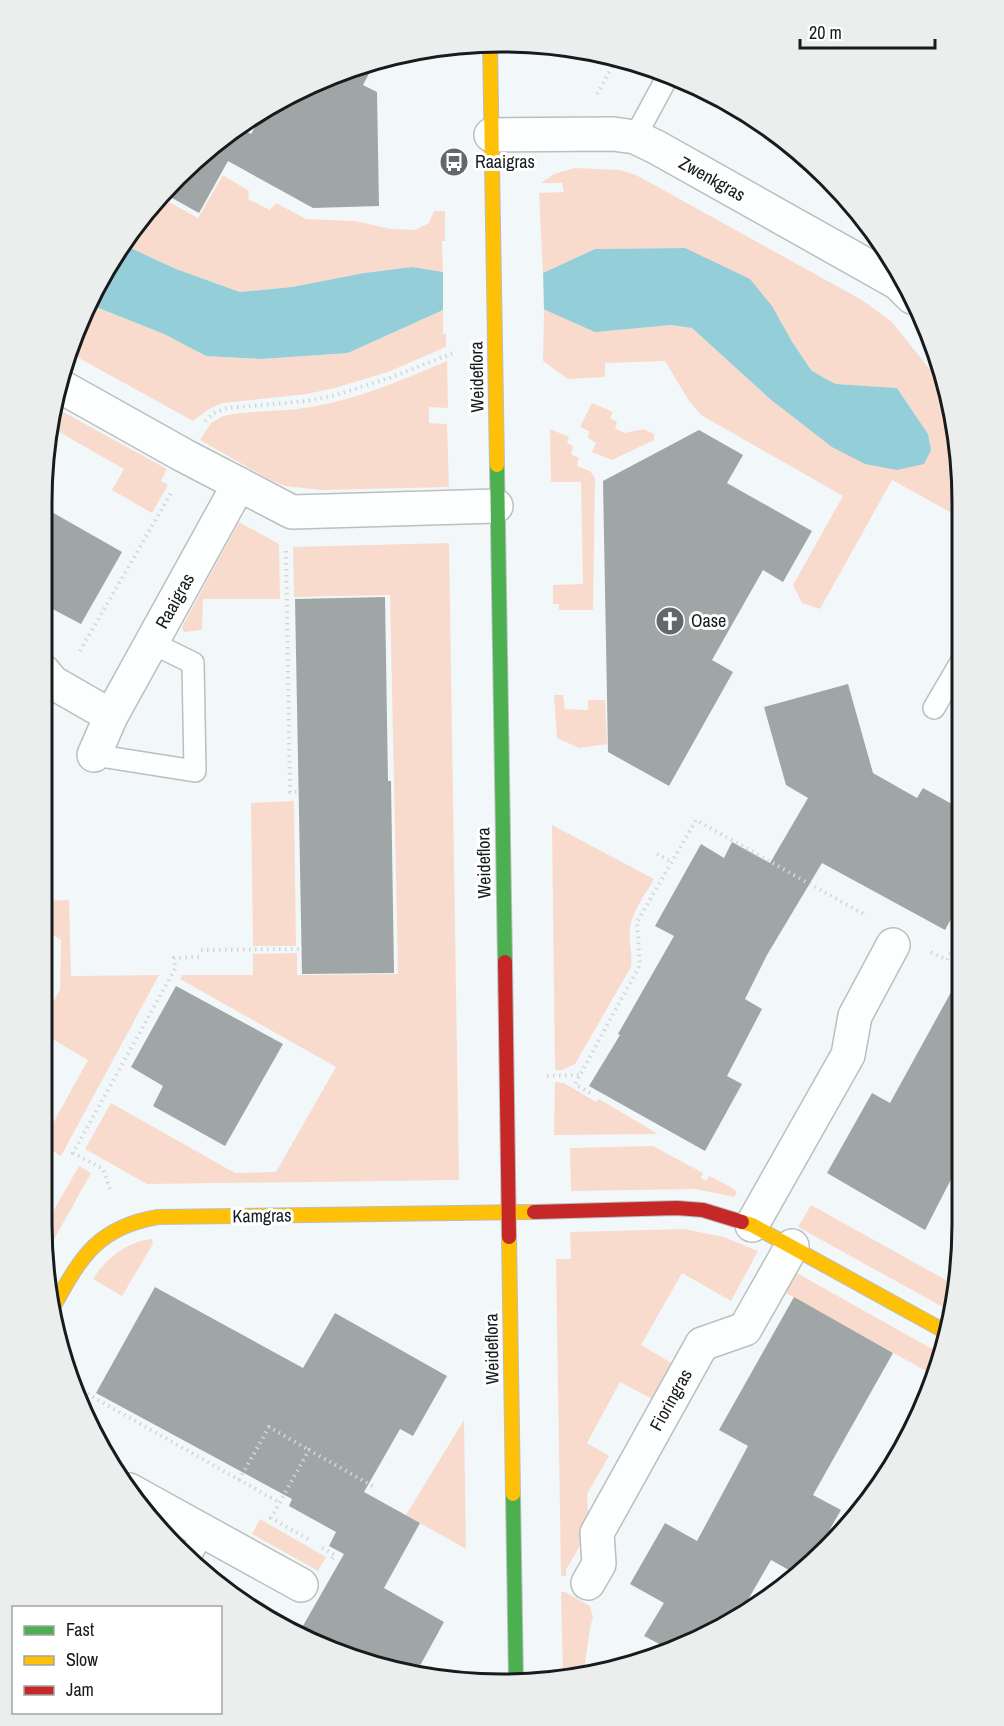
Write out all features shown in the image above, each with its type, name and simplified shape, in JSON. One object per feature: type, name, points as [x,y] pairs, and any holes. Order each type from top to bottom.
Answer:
[{"type":"street","name":"Weideflora","points":[[490,52],[516,1674]]},
{"type":"street","name":"Zwenkgras","points":[[491,135],[613,134],[635,137],[893,280]]},
{"type":"street","points":[[67,390],[292,512],[496,506]]},
{"type":"street","name":"Raaigras","points":[[94,755],[111,716],[239,484]]},
{"type":"street","points":[[52,680],[111,716]]},
{"type":"street","points":[[752,1225],[848,1055],[855,1016],[893,945]]},
{"type":"street","points":[[508,1213],[677,1208],[703,1210],[752,1225],[939,1329]]},
{"type":"street","name":"Kamgras","points":[[59,1298],[89,1250],[105,1236],[123,1225],[150,1218],[508,1213]]},
{"type":"street","name":"Fioringras","points":[[588,1583],[599,1564],[597,1533],[702,1344],[745,1329],[792,1246]]},
{"type":"street","points":[[157,1512],[197,1543],[301,1585]]},
{"type":"lane","points":[[635,137],[664,83]]},
{"type":"lane","points":[[94,755],[195,771],[193,663],[152,643]]},
{"type":"lane","points":[[934,708],[952,677]]},
{"type":"path","points":[[595,97],[612,67]]},
{"type":"path","points":[[204,422],[214,413],[227,408],[308,401],[336,395],[392,377],[453,353]]},
{"type":"path","points":[[52,677],[177,483]]},
{"type":"path","points":[[285,545],[290,792],[297,792]]},
{"type":"path","points":[[590,1093],[574,1084],[640,965],[637,922],[696,820],[869,916]]},
{"type":"path","points":[[657,854],[672,862]]},
{"type":"path","points":[[201,950],[299,949]]},
{"type":"path","points":[[928,950],[946,960],[952,950]]},
{"type":"path","points":[[113,1199],[103,1169],[73,1153],[175,969],[174,958],[201,957]]},
{"type":"path","points":[[546,1076],[579,1075]]},
{"type":"path","points":[[86,1393],[280,1503]]},
{"type":"path","points":[[239,1480],[269,1427],[376,1488]]},
{"type":"path","points":[[309,1450],[271,1518],[335,1555],[330,1564]]},
{"type":"shaded area","points":[[575,168],[620,170],[636,175],[862,300],[892,322],[932,372],[948,443],[952,513],[892,480],[820,609],[802,603],[793,585],[843,496],[701,415],[689,401],[665,361],[605,363],[605,377],[568,379],[543,361],[544,309],[595,331],[671,325],[692,328],[770,399],[931,450],[928,434],[897,388],[836,384],[811,370],[791,340],[685,248],[595,249],[543,273],[539,193],[564,192],[562,183],[541,183],[554,174]]},
{"type":"shaded area","points":[[223,175],[249,191],[248,199],[270,210],[276,203],[306,219],[355,221],[391,229],[415,230],[429,223],[434,211],[445,211],[445,241],[442,241],[443,272],[412,267],[364,273],[292,287],[240,292],[176,269],[131,248],[168,201],[198,218]]},
{"type":"shaded area","points":[[97,307],[164,334],[206,356],[261,359],[348,353],[443,310],[443,334],[446,334],[446,347],[388,372],[335,388],[307,394],[223,403],[209,409],[193,421],[77,357]]},
{"type":"shaded area","points":[[447,361],[448,408],[429,407],[429,423],[447,424],[449,487],[322,490],[285,486],[270,480],[200,440],[211,423],[223,416],[329,404],[380,388]]},
{"type":"shaded area","points":[[592,403],[613,412],[610,418],[617,422],[615,428],[624,433],[644,429],[654,434],[654,440],[612,460],[592,452],[596,443],[588,438],[589,431],[580,427]]},
{"type":"shaded area","points":[[62,411],[167,469],[161,481],[168,485],[152,513],[112,490],[124,469],[58,431]]},
{"type":"shaded area","points":[[550,429],[569,437],[567,443],[573,446],[571,454],[579,458],[577,466],[590,471],[595,478],[593,610],[559,610],[559,604],[553,604],[553,585],[583,584],[581,482],[551,482]]},
{"type":"shaded area","points":[[239,522],[279,544],[280,599],[203,599],[202,630],[184,632],[182,627]]},
{"type":"shaded area","points":[[449,543],[459,1180],[147,1184],[85,1149],[111,1103],[235,1173],[276,1172],[336,1067],[180,979],[182,975],[253,975],[253,954],[297,953],[297,975],[398,974],[390,595],[294,597],[293,547]]},
{"type":"shaded area","points":[[554,695],[563,695],[565,709],[588,710],[588,700],[605,700],[607,744],[579,748],[557,738]]},
{"type":"shaded area","points":[[294,801],[296,946],[253,946],[251,803]]},
{"type":"shaded area","points":[[552,825],[654,879],[631,922],[631,967],[575,1064],[562,1070],[555,1070]]},
{"type":"shaded area","points":[[69,900],[71,976],[159,975],[61,1156],[52,1151],[52,1125],[88,1060],[52,1039],[52,1004],[60,990],[61,940],[52,934],[52,901]]},
{"type":"shaded area","points":[[555,1082],[564,1083],[596,1102],[599,1099],[658,1134],[554,1135]]},
{"type":"shaded area","points":[[653,1146],[703,1173],[701,1178],[706,1181],[709,1176],[737,1192],[734,1197],[695,1189],[571,1191],[570,1148]]},
{"type":"shaded area","points":[[79,1166],[91,1173],[53,1242],[52,1213]]},
{"type":"shaded area","points":[[811,1205],[948,1281],[944,1308],[798,1227]]},
{"type":"shaded area","points":[[684,1229],[724,1237],[758,1251],[731,1301],[682,1273],[641,1345],[673,1364],[654,1400],[620,1382],[587,1443],[609,1456],[587,1494],[589,1530],[566,1570],[566,1576],[561,1576],[556,1259],[571,1259],[570,1232]]},
{"type":"shaded area","points":[[152,1239],[153,1244],[122,1296],[93,1279],[118,1252],[134,1243]]},
{"type":"shaded area","points":[[795,1272],[933,1350],[927,1371],[784,1292]]},
{"type":"shaded area","points":[[464,1420],[466,1549],[406,1515]]},
{"type":"shaded area","points":[[260,1519],[326,1557],[318,1571],[252,1534]]},
{"type":"shaded area","points":[[561,1592],[565,1592],[590,1606],[593,1617],[585,1666],[563,1670]]},
{"type":"water","points":[[131,248],[176,269],[240,292],[292,287],[364,273],[412,267],[443,272],[543,273],[595,249],[685,248],[750,279],[772,306],[811,370],[836,384],[897,388],[928,434],[931,450],[924,464],[897,470],[865,464],[832,447],[770,399],[692,328],[671,325],[595,332],[541,308],[443,310],[348,353],[261,359],[206,356],[164,334],[97,307]]},
{"type":"pier","points":[[443,269],[543,270],[544,312],[443,313]]},
{"type":"building","points":[[369,73],[363,85],[377,92],[379,206],[313,208],[228,161],[199,213],[172,198],[228,145],[247,132],[251,134],[256,126],[303,99]]},
{"type":"building","name":"Oase","points":[[699,430],[743,455],[727,483],[812,531],[783,582],[763,570],[712,660],[733,672],[669,786],[608,752],[603,481]]},
{"type":"building","points":[[52,512],[122,552],[81,624],[52,609]]},
{"type":"building","points":[[385,597],[394,973],[302,974],[295,599]]},
{"type":"building","points":[[848,684],[873,773],[917,798],[923,788],[952,804],[952,917],[945,930],[822,863],[767,955],[745,999],[762,1009],[727,1076],[742,1084],[705,1151],[589,1086],[620,1035],[618,1034],[674,936],[655,926],[701,844],[724,858],[732,842],[770,863],[808,798],[786,785],[764,707]]},
{"type":"building","points":[[176,986],[283,1044],[225,1146],[153,1106],[163,1086],[131,1067]]},
{"type":"building","points":[[952,990],[952,1178],[925,1230],[827,1173],[872,1093],[890,1103]]},
{"type":"building","points":[[155,1287],[303,1368],[335,1313],[447,1376],[413,1436],[400,1429],[364,1492],[420,1523],[384,1588],[444,1622],[420,1666],[358,1650],[302,1627],[344,1554],[329,1546],[336,1532],[289,1506],[292,1499],[96,1393]]},
{"type":"building","points":[[794,1297],[893,1353],[813,1495],[841,1510],[827,1534],[789,1570],[771,1560],[747,1601],[701,1627],[660,1644],[644,1636],[664,1603],[630,1584],[665,1523],[697,1541],[748,1446],[719,1430]]},
{"type":"traffic: fast","points":[[497,465],[505,962]]},
{"type":"traffic: fast","points":[[513,1494],[516,1674]]},
{"type":"traffic: slow","points":[[490,52],[497,465]]},
{"type":"traffic: slow","points":[[59,1298],[74,1271],[94,1246],[121,1228],[158,1217],[534,1212]]},
{"type":"traffic: slow","points":[[742,1222],[752,1225],[939,1328]]},
{"type":"traffic: slow","points":[[509,1237],[513,1494]]},
{"type":"traffic: jam","points":[[505,962],[509,1237]]},
{"type":"traffic: jam","points":[[534,1212],[677,1208],[703,1210],[742,1222]]},
{"type":"place","name":"Raaigras","points":[[454,162]]},
{"type":"place","name":"Oase","points":[[670,621]]}]
